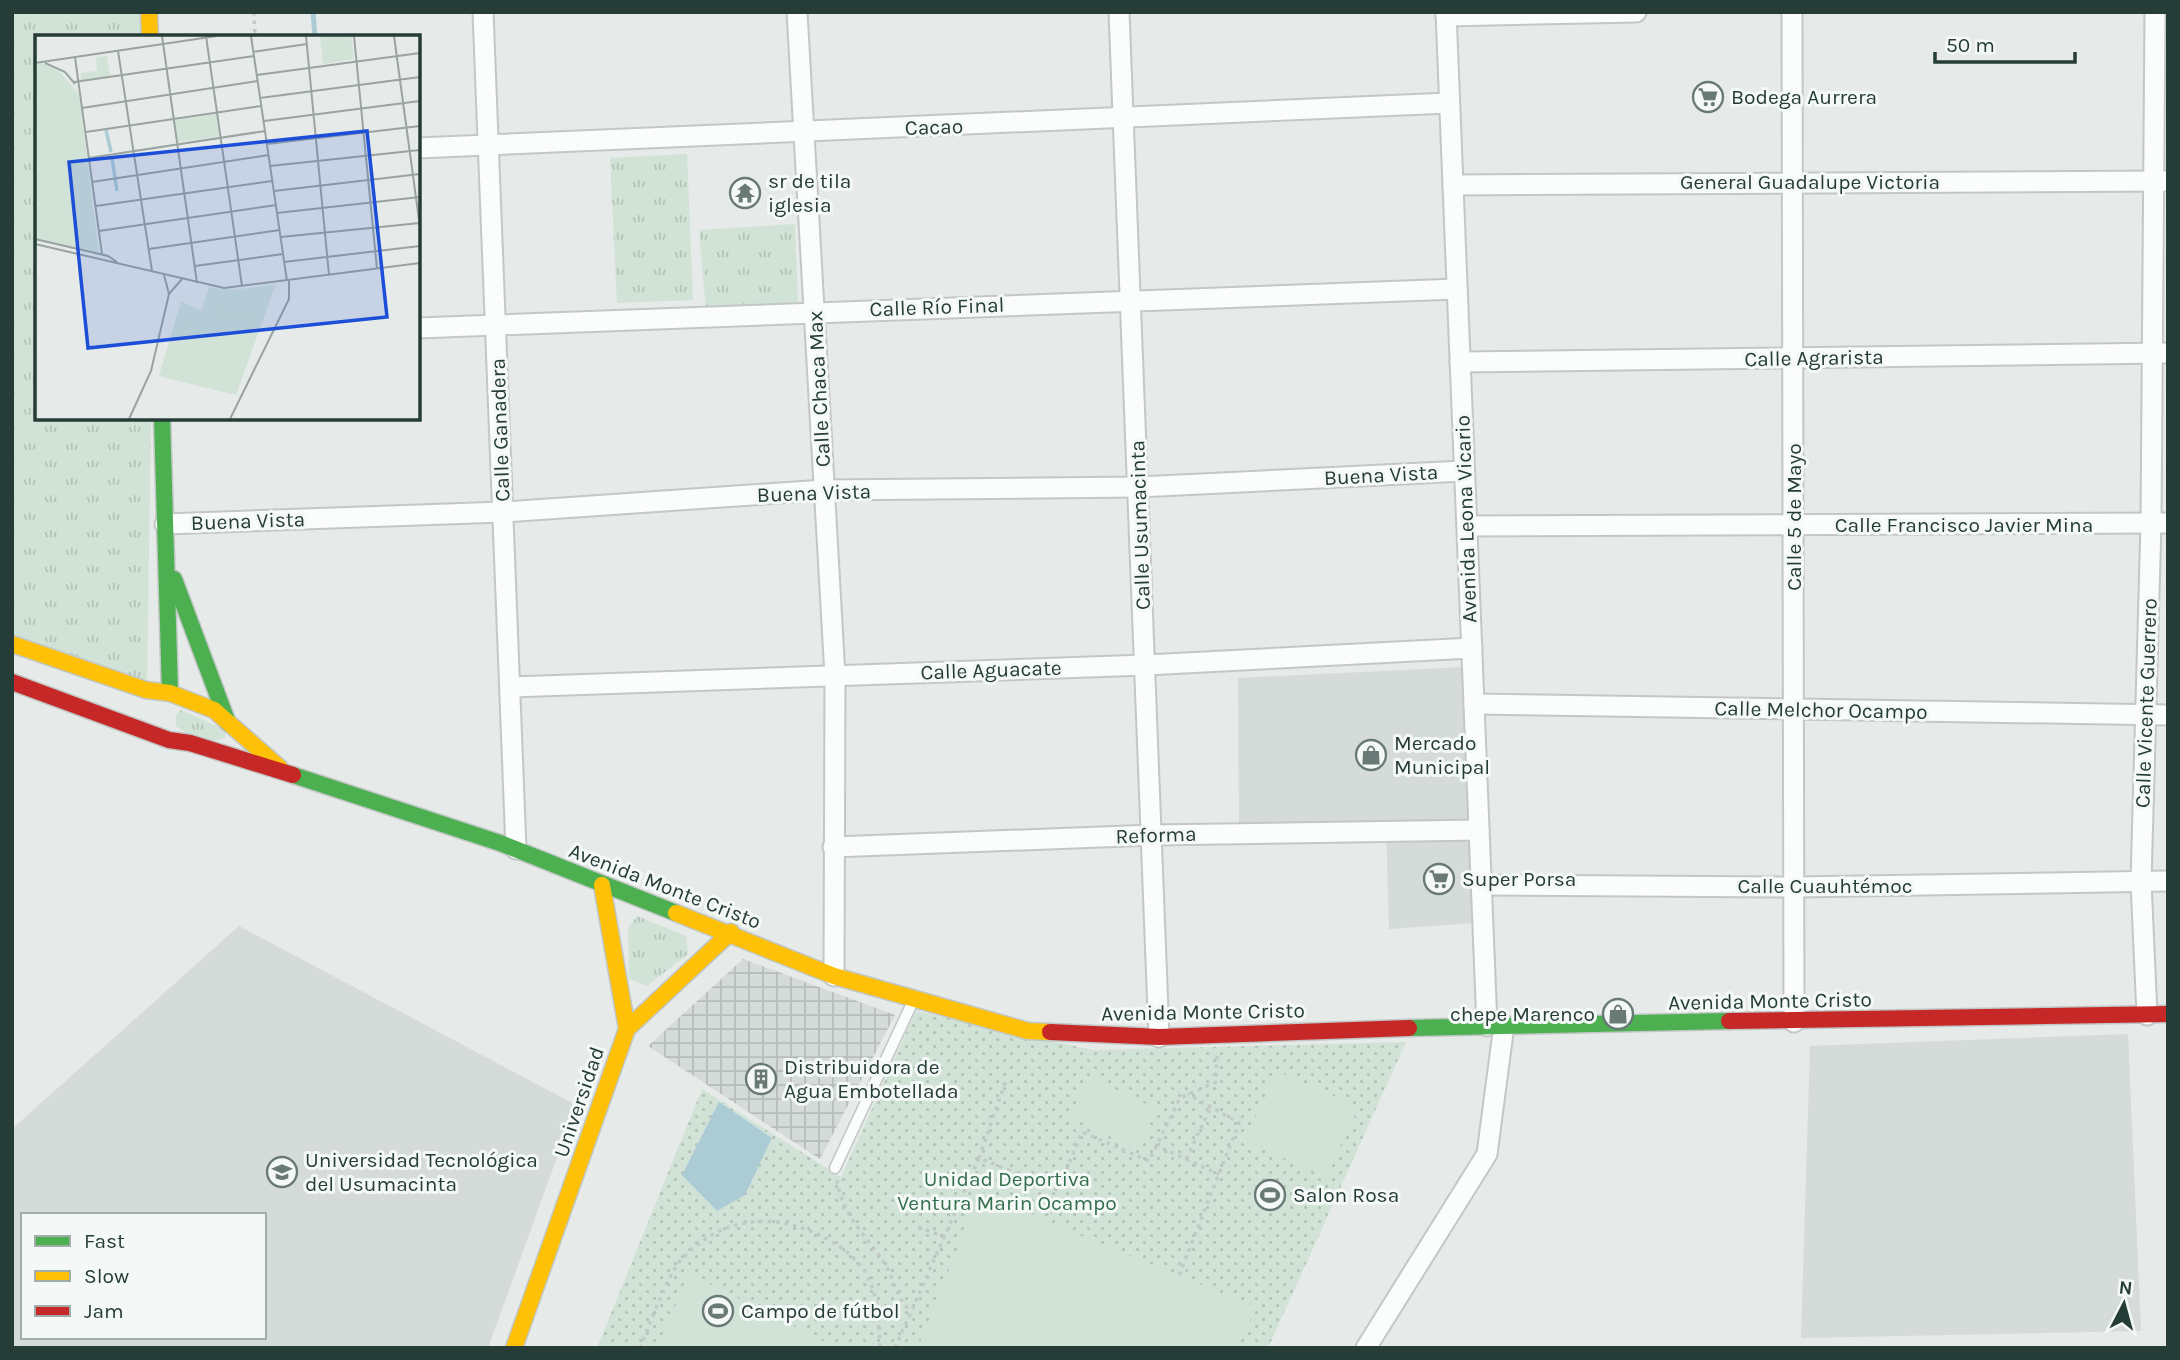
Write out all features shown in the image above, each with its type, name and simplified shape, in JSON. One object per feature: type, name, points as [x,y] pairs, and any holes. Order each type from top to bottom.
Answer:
[{"type":"main road","points":[[149,12],[150,35]]},
{"type":"main road","points":[[162,420],[170,693],[158,713],[169,740]]},
{"type":"main road","points":[[166,559],[229,720],[226,738],[215,752]]},
{"type":"main road","points":[[12,644],[146,690],[170,693],[214,710],[229,720],[284,772]]},
{"type":"main road","name":"Avenida Monte Cristo","points":[[12,682],[169,740],[284,772],[516,849],[602,885],[731,932],[834,976],[1028,1031],[1159,1037],[1495,1026],[2168,1014]]},
{"type":"main road","points":[[602,885],[627,1029]]},
{"type":"main road","points":[[627,1029],[731,932]]},
{"type":"main road","name":"Universidad","points":[[514,1348],[627,1029]]},
{"type":"street","name":"Calle Ganadera","points":[[483,12],[516,849]]},
{"type":"street","name":"Calle Chaca Max","points":[[797,12],[835,676],[834,976]]},
{"type":"street","name":"Calle Usumacinta","points":[[1119,12],[1159,1037]]},
{"type":"street","points":[[1446,14],[1636,12]]},
{"type":"street","name":"Calle 5 de Mayo","points":[[1792,12],[1796,887],[1794,1022]]},
{"type":"street","name":"Calle Vicente Guerrero","points":[[2147,1015],[2141,882],[2146,715],[2160,523],[2161,181],[2155,12]]},
{"type":"street","name":"Avenida Leona Vicario","points":[[1366,1348],[1487,1154],[1495,1026],[1481,885],[1446,14]]},
{"type":"street","name":"Cacao","points":[[420,148],[1124,120],[1449,103]]},
{"type":"street","name":"General Guadalupe Victoria","points":[[1452,185],[2161,181]]},
{"type":"street","name":"Calle Río Final","points":[[420,328],[1457,289]]},
{"type":"street","name":"Calle Agrarista","points":[[1460,362],[2160,353]]},
{"type":"street","name":"Buena Vista","points":[[165,524],[503,512],[824,490],[1139,487],[1464,471]]},
{"type":"street","name":"Calle Francisco Javier Mina","points":[[1466,526],[2160,523]]},
{"type":"street","name":"Calle Aguacate","points":[[511,687],[1146,665],[1472,648]]},
{"type":"street","name":"Calle Melchor Ocampo","points":[[1474,704],[2168,715]]},
{"type":"street","name":"Reforma","points":[[833,847],[1153,835],[1479,830]]},
{"type":"street","name":"Calle Cuauhtémoc","points":[[1481,885],[1796,887],[2168,881]]},
{"type":"lane","points":[[835,1168],[914,999]]},
{"type":"path","points":[[254,12],[255,35]]},
{"type":"path","points":[[979,1158],[1058,1190],[1082,1132],[1149,1161],[1155,1144],[1180,1098],[1216,1082],[1218,1035]]},
{"type":"path","points":[[895,1348],[979,1158],[1006,1080]]},
{"type":"path","points":[[1179,1275],[1239,1123],[1188,1094]]},
{"type":"path","points":[[1186,1159],[1211,1107]]},
{"type":"path","points":[[1155,1144],[1219,1174]]},
{"type":"path","points":[[835,1168],[838,1193],[851,1222],[886,1265],[902,1304],[912,1311]]},
{"type":"path","points":[[640,1348],[679,1261],[713,1234],[740,1223],[765,1219],[800,1225],[834,1242],[859,1263],[869,1280],[879,1313],[880,1348]]},
{"type":"path","points":[[918,1227],[945,1237]]},
{"type":"shaded area","points":[[1465,667],[1474,923],[1389,929],[1386,822],[1239,825],[1238,678]]},
{"type":"shaded area","name":"Universidad Tecnológica del Usumacinta","points":[[239,926],[576,1105],[488,1348],[12,1348],[12,1129]]},
{"type":"shaded area","points":[[743,959],[895,1015],[820,1159],[648,1046]]},
{"type":"shaded area","points":[[2128,1034],[2141,1331],[1801,1338],[1810,1046]]},
{"type":"green space","points":[[12,12],[142,12],[143,35],[35,35],[35,420],[151,420],[147,683],[12,637]]},
{"type":"green space","points":[[687,154],[693,300],[617,303],[610,158]]},
{"type":"green space","points":[[795,224],[798,304],[706,310],[699,230]]},
{"type":"green space","points":[[181,710],[226,730],[225,738],[211,741],[188,734],[176,726],[176,715]]},
{"type":"green space","points":[[637,916],[686,936],[688,954],[647,986],[629,979],[628,928]]},
{"type":"green space","name":"Unidad Deportiva Ventura Marin Ocampo","points":[[916,1011],[1092,1050],[1406,1042],[1268,1348],[597,1348],[702,1089],[841,1177]]},
{"type":"green space","points":[[1277,1071],[1359,1107],[1326,1176],[1245,1141]]},
{"type":"green space","points":[[1089,1077],[1157,1109],[1138,1149],[1070,1117]]},
{"type":"green space","points":[[980,1191],[1074,1233],[1256,1307],[1238,1348],[918,1348]]},
{"type":"green space","name":"Campo de fútbol","points":[[690,1274],[837,1348],[656,1348]]},
{"type":"water","points":[[719,1102],[772,1138],[745,1195],[717,1211],[682,1175]]},
{"type":"waterway","points":[[313,12],[315,35]]},
{"type":"traffic: fast","points":[[162,420],[170,693]]},
{"type":"traffic: fast","points":[[174,579],[228,723]]},
{"type":"traffic: fast","points":[[293,775],[500,843],[676,913]]},
{"type":"traffic: fast","points":[[1409,1028],[1729,1021]]},
{"type":"traffic: slow","points":[[149,12],[150,35]]},
{"type":"traffic: slow","points":[[12,644],[146,690],[170,693],[214,710],[280,768]]},
{"type":"traffic: slow","points":[[602,885],[627,1029],[731,932]]},
{"type":"traffic: slow","points":[[676,913],[834,976],[1028,1031],[1050,1032]]},
{"type":"traffic: slow","points":[[514,1348],[627,1029]]},
{"type":"traffic: jam","points":[[12,682],[169,740],[190,743],[293,775]]},
{"type":"traffic: jam","points":[[1729,1021],[2168,1014]]},
{"type":"traffic: jam","points":[[1050,1032],[1159,1037],[1409,1028]]},
{"type":"place","name":"Bodega Aurrera","points":[[1708,97]]},
{"type":"place","name":"sr de tila iglesia","points":[[745,193]]},
{"type":"place","name":"Mercado Municipal","points":[[1371,755]]},
{"type":"place","name":"Super Porsa","points":[[1439,879]]},
{"type":"place","name":"chepe Marenco","points":[[1618,1014]]},
{"type":"place","name":"Distribuidora de Agua Embotellada","points":[[761,1079]]},
{"type":"place","name":"Universidad Tecnológica del Usumacinta","points":[[282,1172]]},
{"type":"place","name":"Salon Rosa","points":[[1270,1195]]},
{"type":"place","name":"Campo de fútbol","points":[[718,1311]]}]
